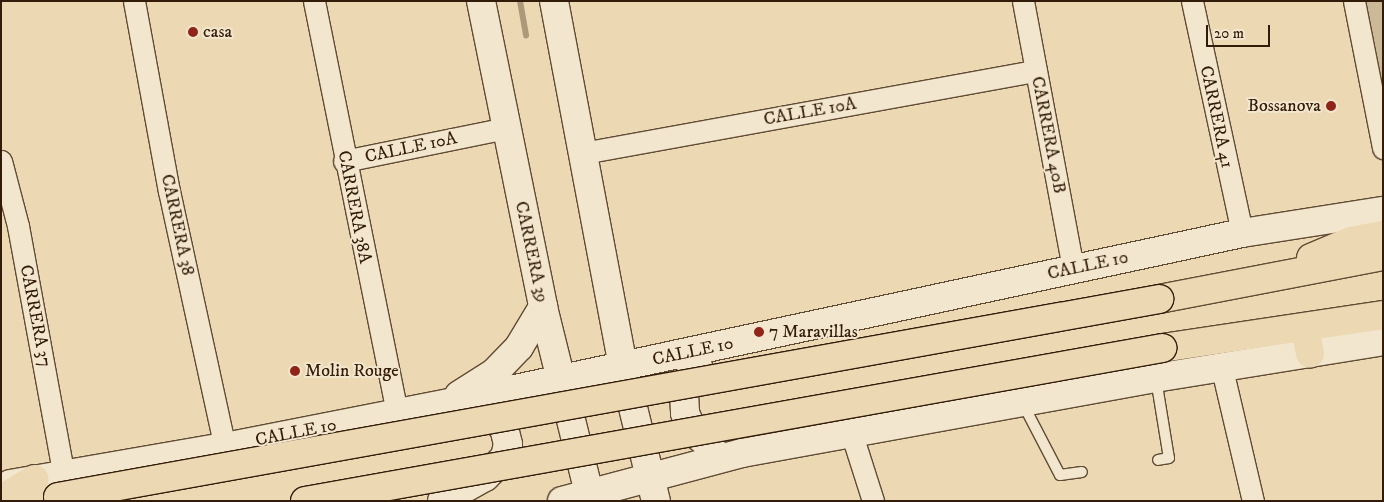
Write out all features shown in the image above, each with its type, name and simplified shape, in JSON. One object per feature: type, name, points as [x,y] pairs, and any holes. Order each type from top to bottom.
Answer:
[{"type":"main road","points":[[1271,276],[1351,241],[1383,235]]},
{"type":"main road","name":"CALLE 10","points":[[48,487],[1159,299],[1383,256]]},
{"type":"main road","points":[[305,501],[1162,348],[1308,341],[1383,315]]},
{"type":"main road","points":[[1,499],[48,487]]},
{"type":"street","name":"CARRERA 38","points":[[134,1],[169,191],[225,448]]},
{"type":"street","name":"CARRERA 38A","points":[[314,1],[344,161],[397,413]]},
{"type":"street","name":"CARRERA 39","points":[[481,1],[543,307],[590,497]]},
{"type":"street","points":[[554,1],[622,366],[652,489]]},
{"type":"street","name":"CARRERA 40B","points":[[1023,1],[1074,268]]},
{"type":"street","name":"CARRERA 41","points":[[1192,1],[1242,233]]},
{"type":"street","points":[[1354,1],[1383,148]]},
{"type":"street","name":"CALLE 10A","points":[[583,153],[1036,71]]},
{"type":"street","name":"CALLE 10A","points":[[344,161],[506,128]]},
{"type":"street","name":"CARRERA 37","points":[[1,160],[18,226],[48,487]]},
{"type":"street","name":"CALLE 10","points":[[1,485],[48,487],[225,448],[561,380],[1242,233],[1383,211]]},
{"type":"street","points":[[434,405],[465,392],[494,373],[519,347],[543,307]]},
{"type":"street","points":[[730,344],[705,359],[691,374],[684,393],[685,414],[693,432],[708,446],[727,453],[742,453],[852,435],[1155,378],[1222,369],[1308,341],[1383,340]]},
{"type":"street","points":[[577,449],[579,410],[589,392],[622,366]]},
{"type":"street","points":[[1222,369],[1253,501]]},
{"type":"street","points":[[442,501],[495,470],[508,448],[506,433],[498,420],[482,408],[464,400]]},
{"type":"street","points":[[852,435],[873,501]]},
{"type":"street","points":[[562,501],[652,489],[742,453]]},
{"type":"lane","points":[[1155,378],[1169,458],[1158,460]]},
{"type":"lane","points":[[1022,403],[1060,475],[1082,472]]},
{"type":"shaded area","points":[[1354,1],[1383,1],[1383,148]]},
{"type":"waterway","points":[[520,1],[526,35]]},
{"type":"place","name":"casa","points":[[193,32]]},
{"type":"place","name":"Bossanova","points":[[1331,106]]},
{"type":"place","name":"7 Maravillas","points":[[759,332]]},
{"type":"place","name":"Molin Rouge","points":[[295,371]]}]
